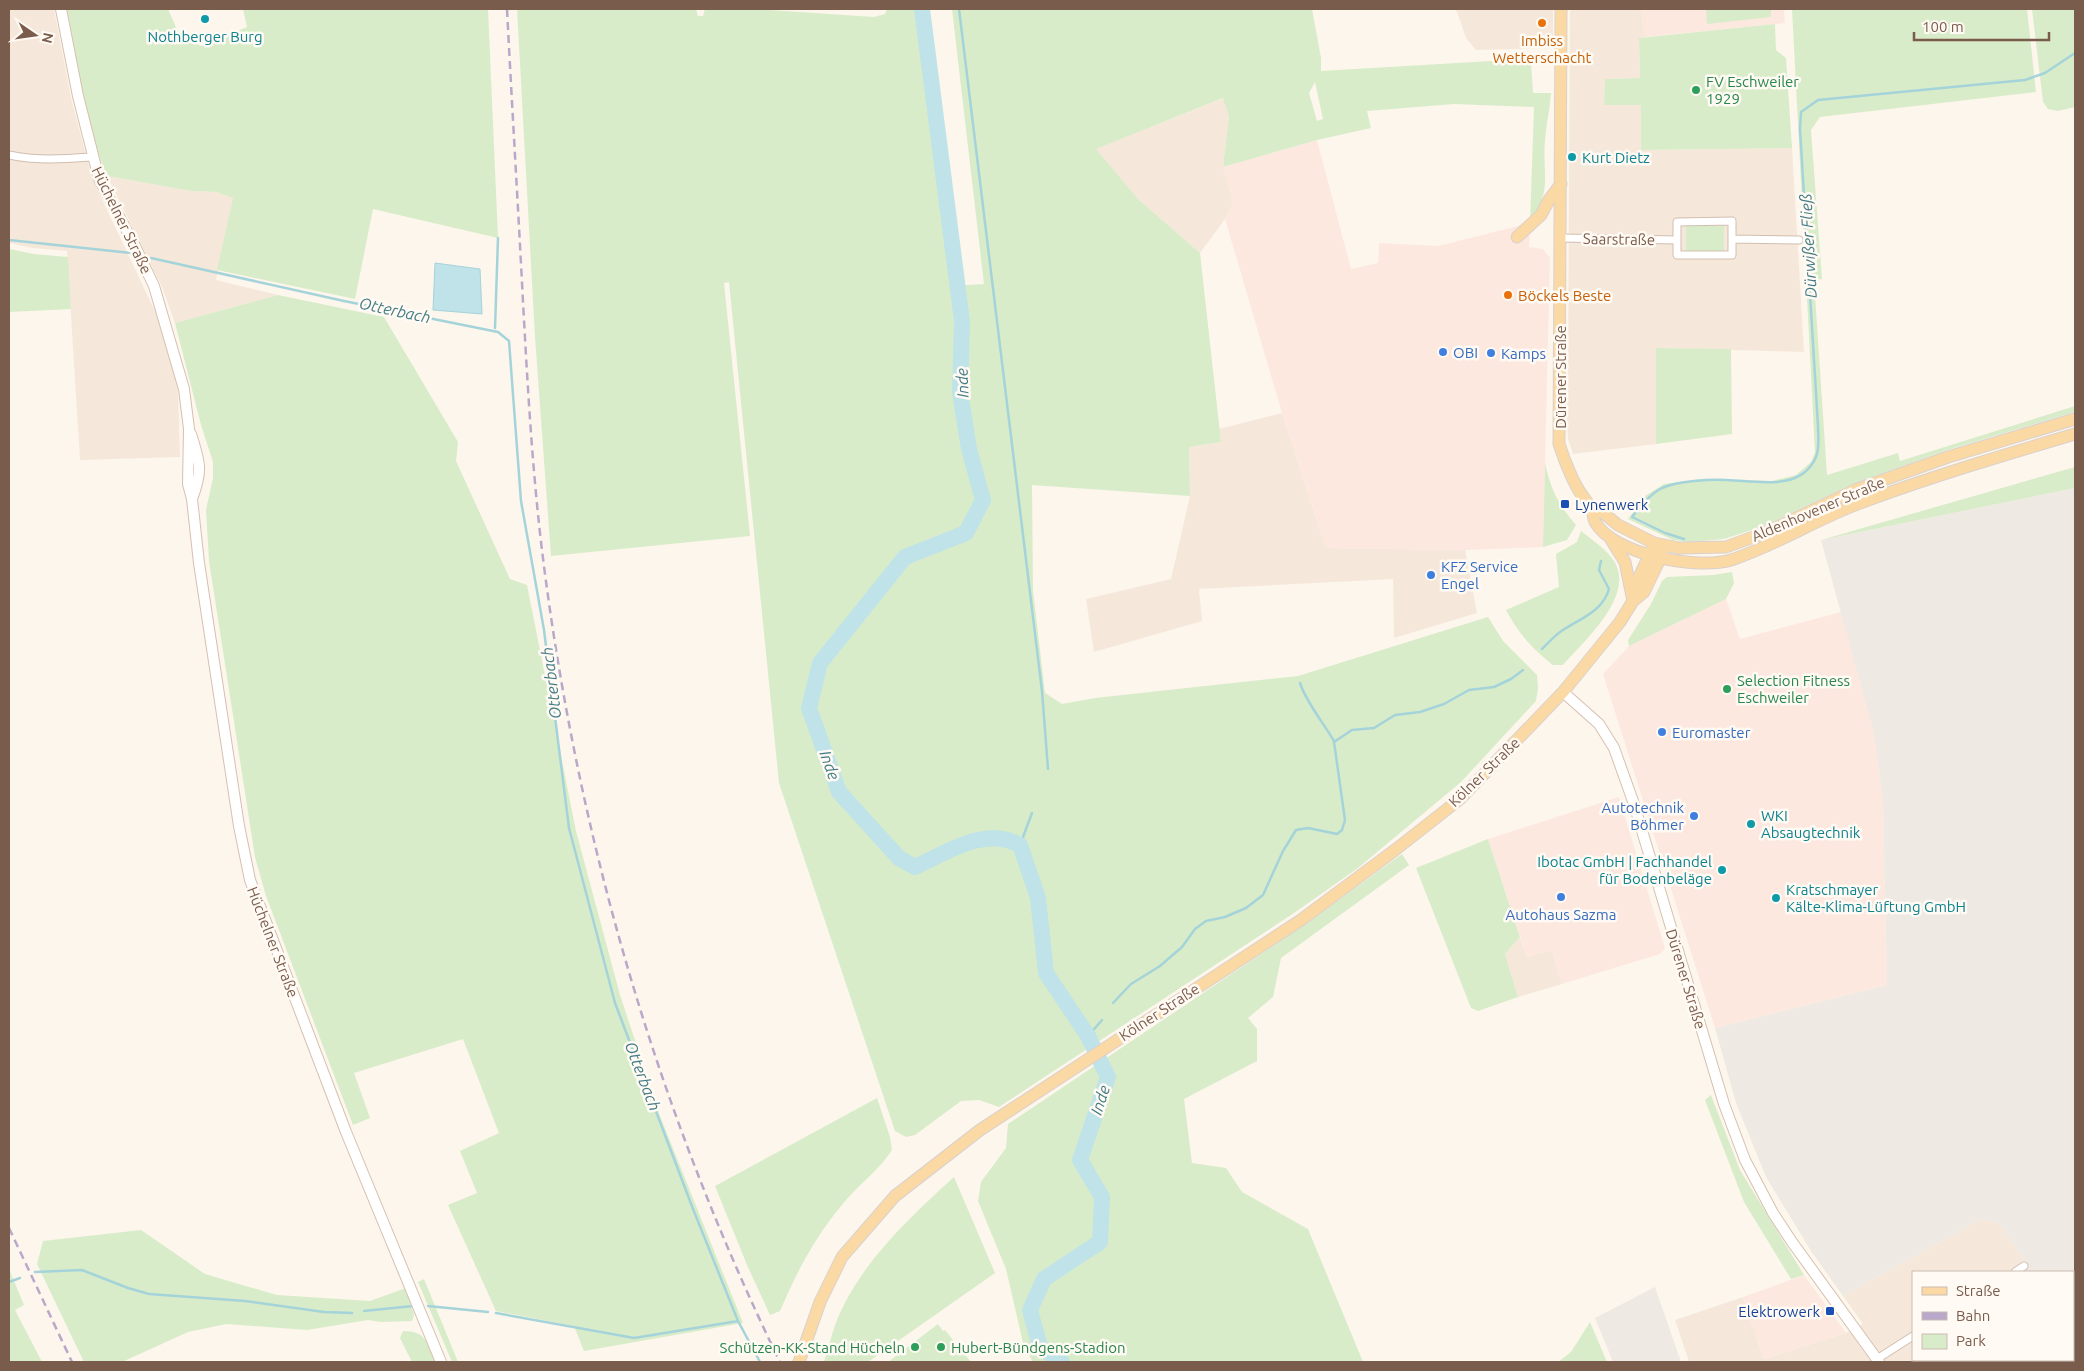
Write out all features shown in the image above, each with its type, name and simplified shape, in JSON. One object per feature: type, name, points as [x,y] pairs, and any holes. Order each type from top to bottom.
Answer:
[{"type":"main road","name":"Dürener Straße","points":[[1561,9],[1560,444],[1578,490],[1592,510],[1594,522],[1609,537],[1655,558]]},
{"type":"main road","points":[[1517,237],[1541,215],[1561,184]]},
{"type":"main road","name":"Aldenhovener Straße","points":[[1592,510],[1602,512],[1618,525],[1659,544],[1690,548],[1726,547],[1767,532],[1855,490],[1948,457],[2075,419]]},
{"type":"main road","name":"Aldenhovener Straße","points":[[1655,558],[1690,564],[1729,561],[1773,544],[1860,503],[1955,469],[2075,434]]},
{"type":"main road","points":[[1609,537],[1626,562],[1633,601]]},
{"type":"main road","points":[[1562,692],[1620,622],[1633,601],[1644,592],[1659,544]]},
{"type":"main road","name":"Kölner Straße","points":[[800,1357],[820,1302],[842,1257],[895,1196],[980,1130],[1301,920],[1416,833],[1471,788],[1562,692]]},
{"type":"street","name":"Hüchelner Straße","points":[[61,9],[92,157],[99,179],[154,286],[167,325],[184,389],[189,429],[188,484],[192,499],[202,583],[239,826],[250,880],[346,1132],[441,1362]]},
{"type":"street","points":[[9,155],[50,160],[92,157]]},
{"type":"street","name":"Saarstraße","points":[[1677,222],[1732,222],[1732,255],[1677,255],[1677,240],[1677,222]]},
{"type":"street","name":"Saarstraße","points":[[1561,238],[1677,240]]},
{"type":"street","points":[[1732,239],[1799,240]]},
{"type":"street","name":"Dürener Straße","points":[[1562,692],[1599,724],[1614,748],[1634,804],[1724,1104],[1745,1160],[1773,1213],[1792,1242],[1878,1361]]},
{"type":"street","points":[[2016,1271],[2024,1266]]},
{"type":"street","points":[[1878,1361],[1912,1337]]},
{"type":"shaded area","points":[[9,9],[54,9],[71,98],[92,178],[161,324],[178,390],[180,457],[80,460],[67,251],[33,248],[9,243]]},
{"type":"shaded area","points":[[1456,9],[1553,9],[1553,48],[1476,50],[1466,38]]},
{"type":"shaded area","points":[[1570,9],[1641,9],[1645,37],[1639,38],[1640,78],[1605,79],[1604,102],[1605,105],[1641,104],[1641,150],[1792,148],[1804,352],[1656,348],[1656,444],[1573,454],[1568,439],[1566,404],[1568,372]]},
{"type":"shaded area","points":[[1641,9],[1784,9],[1785,23],[1645,37]]},
{"type":"shaded area","points":[[1224,98],[1229,116],[1223,167],[1234,202],[1225,219],[1200,253],[1138,199],[1095,149]]},
{"type":"shaded area","points":[[1317,140],[1351,269],[1378,263],[1379,243],[1438,246],[1530,223],[1529,247],[1543,249],[1550,258],[1543,547],[1465,550],[1326,548],[1282,413],[1225,219],[1234,202],[1223,167]]},
{"type":"shaded area","points":[[107,176],[191,191],[216,192],[233,198],[216,280],[278,295],[175,323],[162,287]]},
{"type":"shaded area","points":[[1282,413],[1326,548],[1465,550],[1477,613],[1394,638],[1393,579],[1199,589],[1202,621],[1094,652],[1086,599],[1171,579],[1190,496],[1189,447],[1221,442],[1219,429]]},
{"type":"shaded area","points":[[2075,488],[2075,1362],[1963,1362],[2074,1361],[2074,1271],[2027,1271],[2027,1264],[1999,1224],[1982,1219],[1843,1296],[1811,1251],[1766,1177],[1736,1103],[1715,1028],[1887,985],[1883,802],[1874,734],[1821,540]]},
{"type":"shaded area","points":[[1726,599],[1740,639],[1841,612],[1874,734],[1883,802],[1887,985],[1715,1028],[1603,674],[1629,646]]},
{"type":"shaded area","points":[[1619,797],[1665,948],[1660,954],[1562,984],[1552,950],[1527,957],[1488,839]]},
{"type":"shaded area","points":[[1520,937],[1527,957],[1552,950],[1562,984],[1518,997],[1505,954]]},
{"type":"shaded area","points":[[1982,1219],[1999,1224],[2027,1264],[2028,1271],[1912,1271],[1912,1361],[1963,1362],[1689,1362],[1675,1320],[1743,1297],[1764,1359],[1846,1333],[1863,1324],[1843,1296]]},
{"type":"shaded area","points":[[1804,1275],[1846,1333],[1764,1359],[1743,1297]]},
{"type":"shaded area","points":[[1655,1287],[1681,1362],[1613,1362],[1595,1318]]},
{"type":"green space","points":[[67,9],[168,9],[179,34],[201,46],[247,27],[243,9],[488,9],[498,238],[373,209],[355,299],[217,270],[233,198],[216,192],[191,191],[107,176],[93,136]]},
{"type":"green space","points":[[517,9],[696,9],[698,16],[703,16],[705,9],[754,9],[874,17],[885,14],[887,9],[915,9],[951,286],[984,284],[952,9],[1312,9],[1321,58],[1321,71],[1525,59],[1531,62],[1533,93],[1551,93],[1544,153],[1544,191],[1542,200],[1530,223],[1534,107],[1454,104],[1367,111],[1371,128],[1317,140],[1223,167],[1229,116],[1223,98],[1096,149],[1138,199],[1200,253],[1221,442],[1189,447],[1190,496],[1032,485],[1033,590],[1045,693],[1062,704],[1095,698],[1298,676],[1488,617],[1503,641],[1537,675],[1536,701],[1461,782],[1358,868],[1294,913],[999,1107],[979,1100],[961,1101],[915,1135],[906,1137],[895,1131],[779,783],[729,282],[724,283],[750,536],[551,556],[535,337]],"holes":[[[1315,82],[1323,119],[1317,121],[1309,93]]]},
{"type":"green space","points":[[1706,9],[1771,9],[1771,17],[1707,24]]},
{"type":"green space","points":[[1792,9],[2027,9],[2036,92],[1820,117],[1811,130],[1822,279],[1814,280],[1827,475],[1898,453],[1900,461],[2075,406],[2075,412],[1947,450],[1853,484],[1764,526],[1724,539],[1690,542],[1673,540],[1628,519],[1645,496],[1664,484],[1702,479],[1772,481],[1796,475],[1811,462],[1815,452]]},
{"type":"green space","points":[[2032,9],[2075,9],[2075,107],[2058,111],[2048,109],[2043,102]]},
{"type":"green space","name":"FV Eschweiler 1929","points":[[1775,24],[1776,50],[1786,58],[1792,148],[1641,150],[1641,105],[1604,105],[1605,79],[1640,78],[1639,38]]},
{"type":"green space","points":[[1686,226],[1724,226],[1724,251],[1686,251]]},
{"type":"green space","points":[[9,249],[34,254],[68,257],[71,309],[9,312]]},
{"type":"green space","points":[[278,295],[384,317],[458,442],[456,461],[510,579],[527,585],[576,831],[620,995],[660,1116],[743,1323],[584,1351],[574,1326],[496,1311],[448,1205],[477,1193],[460,1151],[499,1133],[463,1039],[354,1073],[370,1118],[353,1125],[266,896],[255,857],[209,561],[206,510],[213,478],[213,462],[201,425],[175,323]]},
{"type":"green space","points":[[1656,348],[1731,349],[1732,434],[1656,444]]},
{"type":"green space","points":[[1545,463],[1556,496],[1576,525],[1567,540],[1543,547]]},
{"type":"green space","points":[[2075,467],[2075,488],[1821,540]]},
{"type":"green space","points":[[1581,531],[1601,546],[1611,557],[1618,571],[1619,585],[1614,600],[1596,629],[1563,665],[1553,665],[1526,640],[1506,610],[1559,587],[1556,554],[1577,542]]},
{"type":"green space","points":[[1732,572],[1734,583],[1726,599],[1629,646],[1628,640],[1651,604],[1662,581],[1667,577],[1713,575]]},
{"type":"green space","points":[[1488,839],[1520,937],[1505,954],[1518,997],[1478,1011],[1471,1008],[1416,868]]},
{"type":"green space","points":[[1402,854],[1409,865],[1281,958],[1273,997],[1248,1018],[1257,1029],[1257,1061],[1184,1099],[1192,1163],[1226,1168],[1242,1192],[1308,1229],[1363,1362],[1033,1362],[1024,1347],[1006,1269],[978,1201],[981,1182],[1006,1148],[1008,1124],[1303,926]]},
{"type":"green space","points":[[1711,1095],[1740,1170],[1804,1275],[1791,1279],[1744,1202],[1705,1100]]},
{"type":"green space","points":[[877,1098],[890,1137],[892,1150],[836,1212],[801,1266],[780,1311],[770,1315],[747,1265],[715,1186]]},
{"type":"green space","points":[[954,1177],[995,1273],[868,1362],[824,1362],[835,1325],[857,1282],[902,1226]]},
{"type":"green space","points":[[141,1230],[205,1274],[277,1295],[370,1301],[406,1288],[414,1315],[412,1321],[381,1322],[368,1320],[307,1330],[226,1324],[188,1332],[122,1362],[84,1362],[37,1264],[43,1241]]},
{"type":"green space","points":[[9,1269],[24,1305],[15,1310],[42,1362],[9,1362]]},
{"type":"green space","points":[[424,1279],[458,1362],[452,1362],[418,1282]]},
{"type":"green space","points":[[1590,1322],[1607,1362],[1558,1362],[1571,1352]]},
{"type":"green space","name":"Hubert-Bündgens-Stadion","points":[[938,1324],[971,1362],[888,1362]]},
{"type":"green space","points":[[403,1331],[417,1333],[422,1336],[428,1344],[435,1362],[412,1362],[400,1338]]},
{"type":"water","points":[[435,263],[480,269],[482,314],[433,310]]},
{"type":"waterway","name":"Inde","points":[[922,9],[962,321],[960,392],[969,449],[983,500],[966,533],[905,557],[820,663],[809,708],[839,792],[899,858],[915,867],[953,848],[980,840],[993,838],[1007,840],[1020,845],[1038,898],[1046,973],[1088,1036],[1108,1077],[1080,1160],[1102,1197],[1100,1242],[1044,1279],[1030,1310],[1040,1347],[1062,1362]]},
{"type":"waterway","points":[[959,9],[1042,691],[1048,769]]},
{"type":"waterway","name":"Dürwißer Fließ","points":[[1684,539],[1665,533],[1632,517],[1653,494],[1662,488],[1703,480],[1764,482],[1789,480],[1800,476],[1809,468],[1816,457],[1818,426],[1800,129],[1801,112],[1818,100],[2025,80],[2045,73],[2075,53]]},
{"type":"waterway","points":[[495,328],[498,238]]},
{"type":"waterway","name":"Otterbach","points":[[9,240],[131,253]]},
{"type":"waterway","name":"Otterbach","points":[[151,258],[344,301],[498,332],[509,341],[521,501],[544,630],[569,828],[615,1003],[693,1209],[738,1321],[760,1362]]},
{"type":"waterway","points":[[1542,649],[1560,632],[1590,614],[1602,603],[1609,589],[1599,570],[1601,561]]},
{"type":"waterway","points":[[1113,1003],[1131,984],[1160,966],[1182,947],[1195,929],[1206,921],[1225,917],[1246,908],[1263,895],[1283,851],[1296,830],[1308,828],[1337,834],[1342,830],[1345,820],[1334,742],[1352,730],[1374,728],[1395,715],[1420,712],[1444,704],[1469,690],[1494,687],[1511,679],[1523,670]]},
{"type":"waterway","points":[[1300,683],[1310,705],[1334,741]]},
{"type":"waterway","points":[[1020,845],[1032,813]]},
{"type":"waterway","points":[[1088,1036],[1102,1020]]},
{"type":"waterway","points":[[35,1272],[82,1270],[149,1294],[245,1301],[324,1312],[352,1313]]},
{"type":"waterway","points":[[9,1282],[20,1278]]},
{"type":"waterway","points":[[364,1311],[413,1306]]},
{"type":"waterway","points":[[428,1306],[488,1312]]},
{"type":"waterway","points":[[496,1313],[634,1338],[738,1321]]},
{"type":"railway","points":[[507,9],[531,438],[537,506],[560,676],[580,778],[603,878],[631,978],[662,1076],[697,1173],[737,1268],[780,1362]]},
{"type":"railway","points":[[9,1228],[72,1362]]},
{"type":"place","name":"Nothberger Burg","points":[[205,19]]},
{"type":"place","name":"Imbiss Wetterschacht","points":[[1542,23]]},
{"type":"place","name":"FV Eschweiler 1929","points":[[1696,90]]},
{"type":"place","name":"Kurt Dietz","points":[[1572,157]]},
{"type":"place","name":"Böckels Beste","points":[[1508,295]]},
{"type":"place","name":"OBI","points":[[1443,352]]},
{"type":"place","name":"Kamps","points":[[1491,353]]},
{"type":"place","name":"Lynenwerk","points":[[1565,504]]},
{"type":"place","name":"KFZ Service Engel","points":[[1431,575]]},
{"type":"place","name":"Selection Fitness Eschweiler","points":[[1727,689]]},
{"type":"place","name":"Euromaster","points":[[1662,732]]},
{"type":"place","name":"Autotechnik Böhmer","points":[[1694,816]]},
{"type":"place","name":"WKI Absaugtechnik","points":[[1751,824]]},
{"type":"place","name":"Ibotac GmbH | Fachhandel für Bodenbeläge","points":[[1722,870]]},
{"type":"place","name":"Autohaus Sazma","points":[[1561,897]]},
{"type":"place","name":"Kratschmayer Kälte-Klima-Lüftung GmbH","points":[[1776,898]]},
{"type":"place","name":"Elektrowerk","points":[[1830,1311]]},
{"type":"place","name":"Schützen-KK-Stand Hücheln","points":[[915,1347]]},
{"type":"place","name":"Hubert-Bündgens-Stadion","points":[[941,1347]]}]
